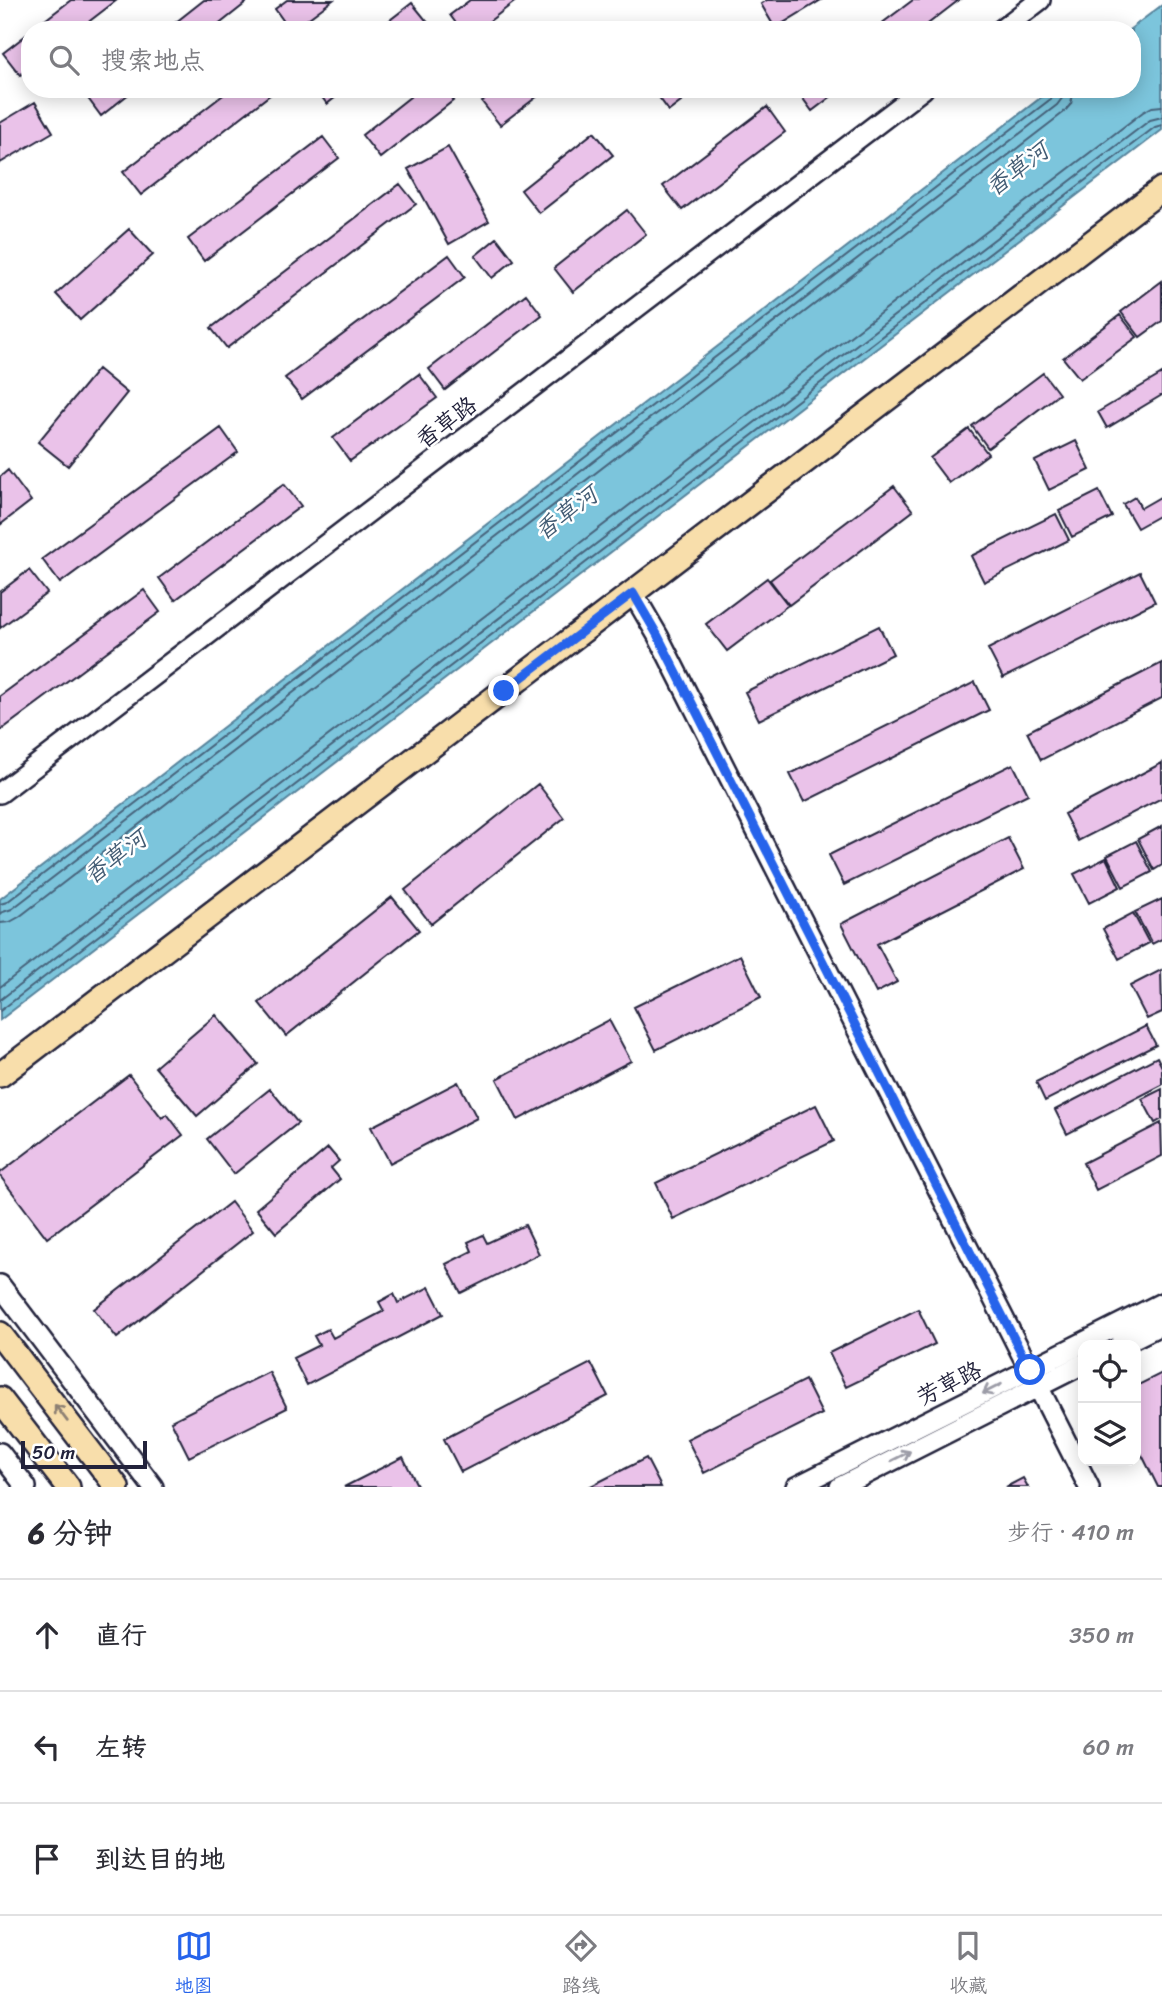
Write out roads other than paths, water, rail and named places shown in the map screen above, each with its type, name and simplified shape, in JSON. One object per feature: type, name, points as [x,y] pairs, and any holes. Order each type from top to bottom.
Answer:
[{"type":"main road","points":[[0,1075],[1162,189]]},
{"type":"main road","points":[[0,1334],[117,1487]]},
{"type":"main road","points":[[0,1399],[68,1487]]},
{"type":"street","points":[[1013,21],[1040,0]]},
{"type":"street","name":"香草路","points":[[0,793],[911,98]]},
{"type":"street","points":[[633,593],[658,636],[1089,1487]]},
{"type":"street","points":[[0,1285],[153,1487]]},
{"type":"street","name":"芳草路","points":[[840,1487],[1162,1303]]},
{"type":"street","points":[[1130,1340],[1162,1324]]},
{"type":"street","name":"芳草路","points":[[796,1487],[1034,1378],[1078,1365]]},
{"type":"street","points":[[0,1453],[26,1487]]},
{"type":"water","name":"香草河","points":[[1162,5],[1162,130],[0,1020],[0,899],[1040,98],[1141,98],[1141,21]]}]
